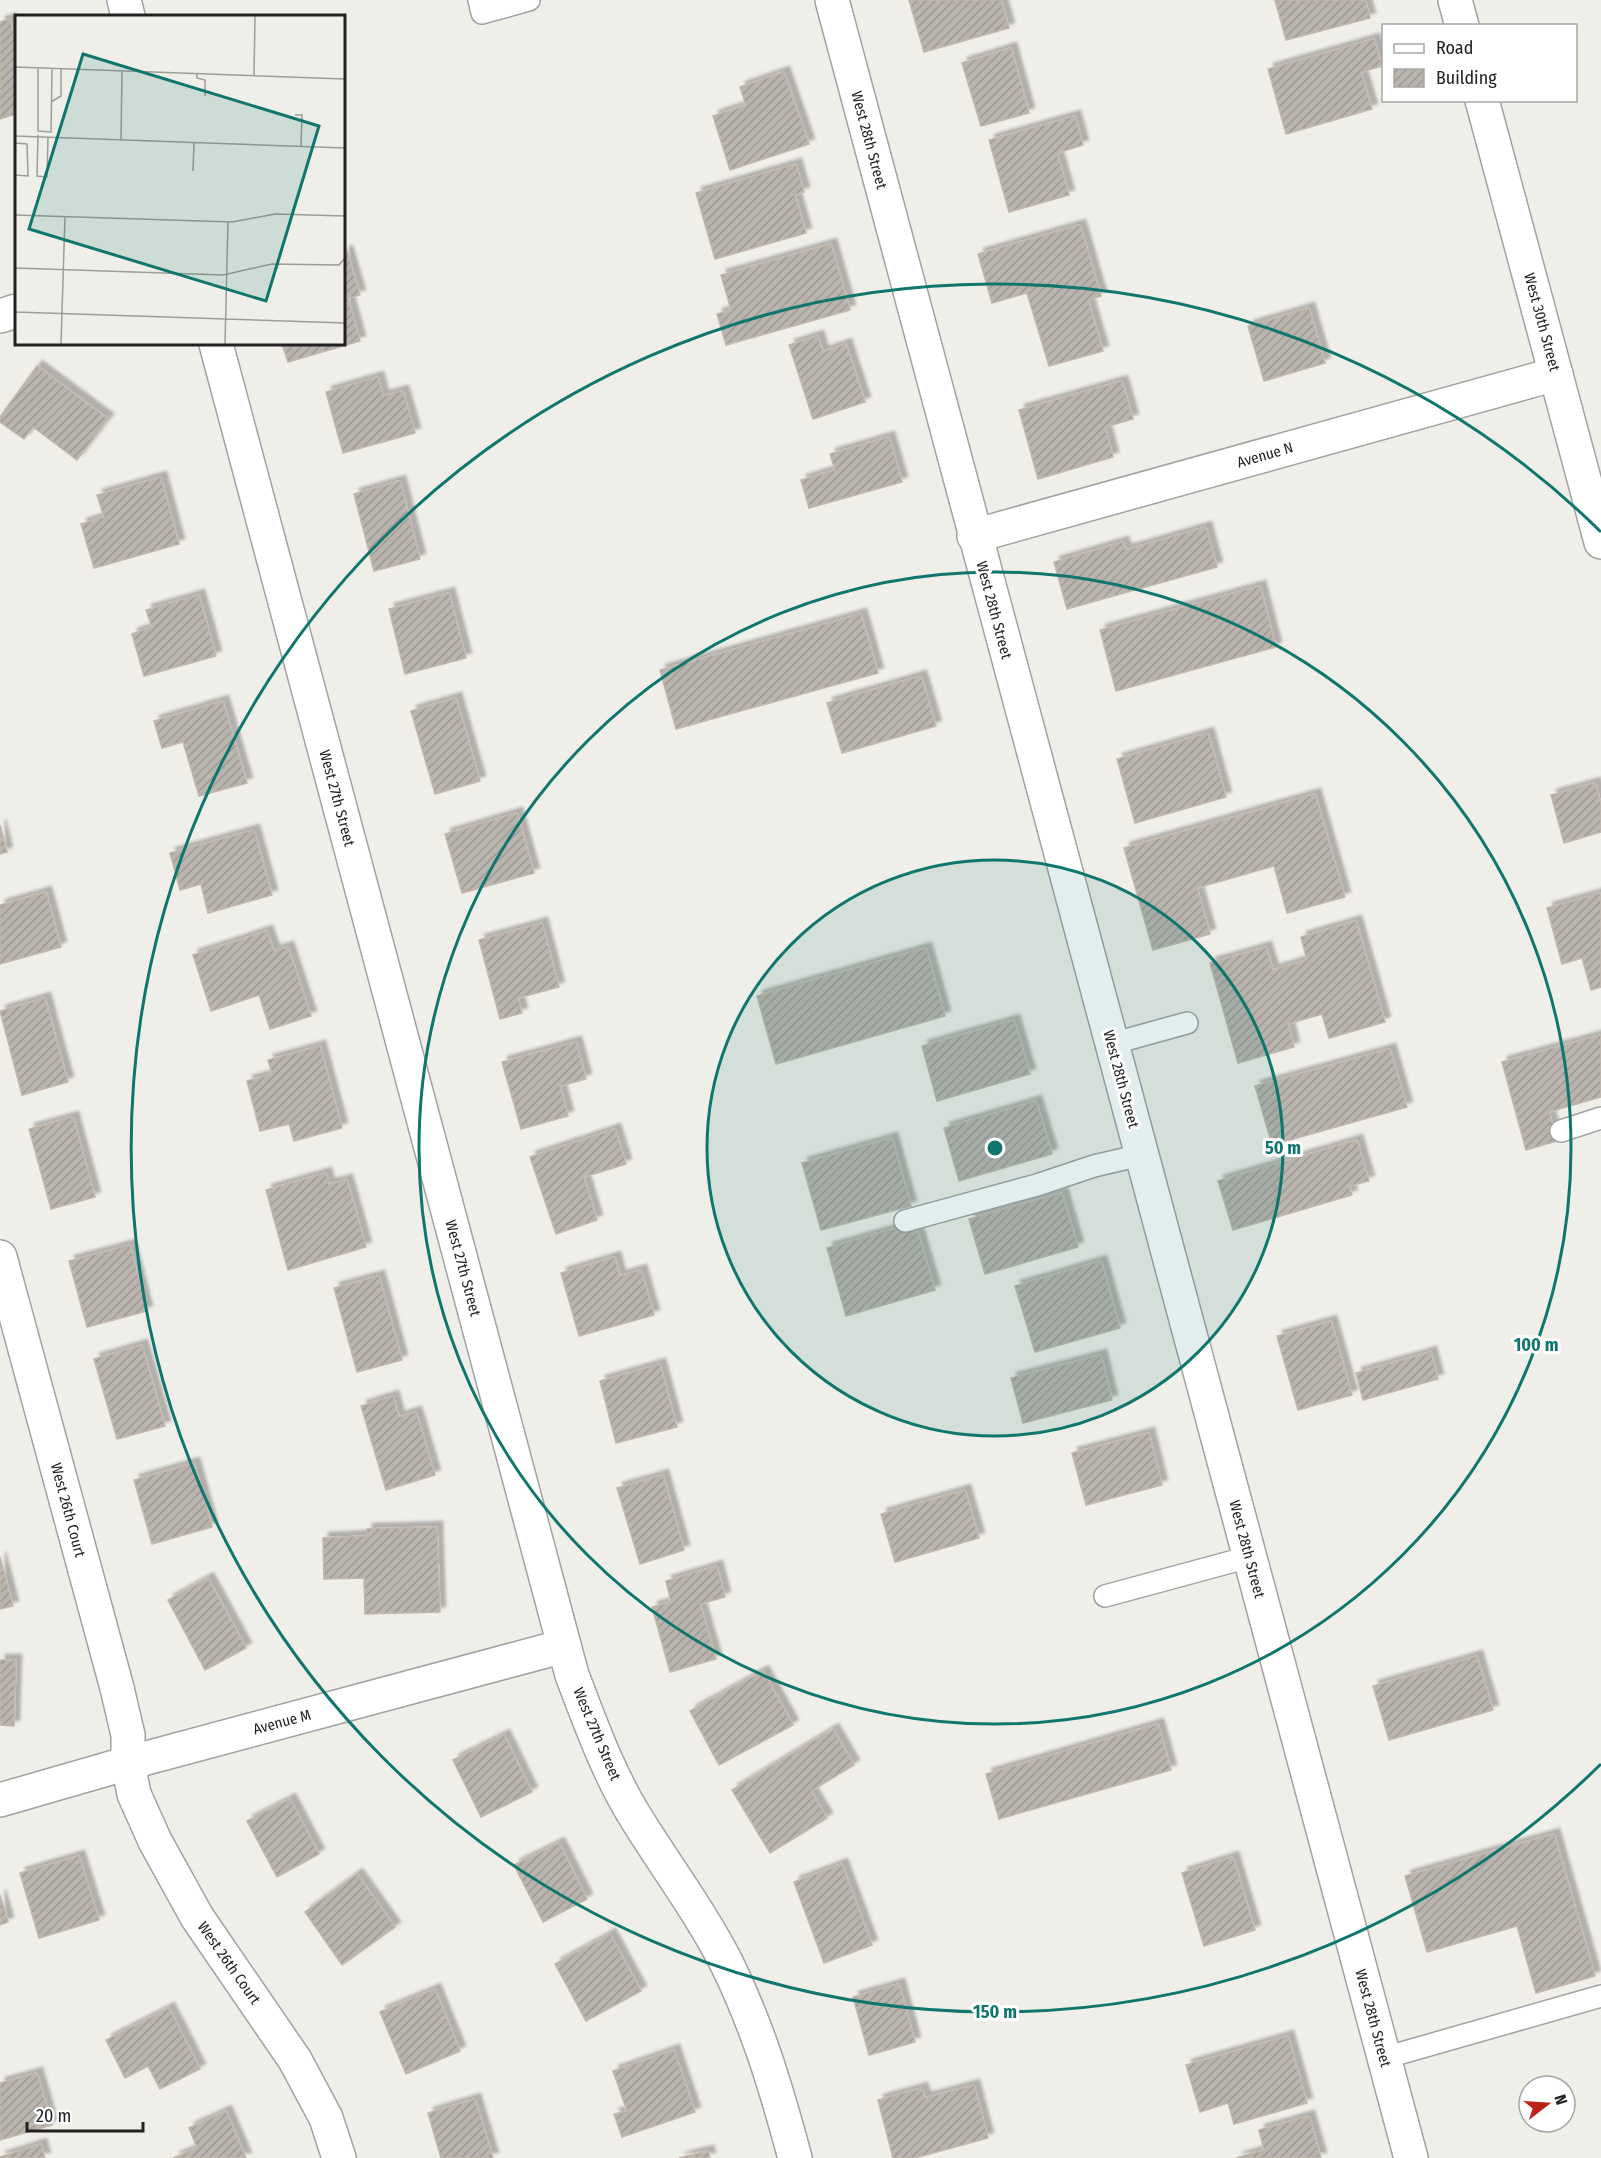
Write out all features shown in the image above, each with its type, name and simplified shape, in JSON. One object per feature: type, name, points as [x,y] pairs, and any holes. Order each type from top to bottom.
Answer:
[{"type":"street","points":[[124,0],[128,15]]},
{"type":"street","name":"West 28th Street","points":[[832,0],[1411,2158]]},
{"type":"street","points":[[1455,0],[1461,24]]},
{"type":"street","name":"West 30th Street","points":[[1483,102],[1601,543]]},
{"type":"street","points":[[0,316],[15,311]]},
{"type":"street","name":"West 27th Street","points":[[216,345],[572,1675],[604,1759],[632,1811],[697,1911],[752,2017],[772,2073],[795,2158]]},
{"type":"street","name":"Avenue N","points":[[974,536],[1556,374]]},
{"type":"street","name":"West 26th Court","points":[[0,1257],[129,1735],[128,1763],[134,1794],[155,1841],[197,1917],[295,2060],[326,2118],[339,2158]]},
{"type":"street","name":"West 26th Court","points":[[0,1330],[110,1738],[128,1763]]},
{"type":"street","name":"Avenue M","points":[[0,1800],[128,1763],[564,1646]]},
{"type":"lane","points":[[479,0],[482,13],[529,0]]},
{"type":"lane","points":[[1111,1044],[1187,1023]]},
{"type":"lane","points":[[1561,1131],[1601,1118]]},
{"type":"lane","points":[[905,1221],[1037,1185],[1094,1166],[1141,1155]]},
{"type":"lane","points":[[1106,1596],[1249,1557]]},
{"type":"lane","points":[[1384,2058],[1601,1996]]},
{"type":"building","points":[[909,0],[1001,0],[1009,28],[924,52]]},
{"type":"building","points":[[1275,0],[1365,0],[1370,18],[1286,40]]},
{"type":"building","points":[[10,19],[15,36],[15,114],[0,119],[0,22]]},
{"type":"building","points":[[1374,39],[1382,66],[1361,72],[1372,109],[1286,134],[1268,69]]},
{"type":"building","points":[[1011,48],[1029,113],[981,126],[962,63]]},
{"type":"building","points":[[784,72],[809,144],[730,170],[713,116],[746,105],[740,87]]},
{"type":"building","points":[[1075,116],[1083,145],[1057,153],[1069,195],[1009,212],[989,140]]},
{"type":"building","points":[[796,164],[804,192],[795,195],[806,233],[715,259],[696,193]]},
{"type":"building","points":[[1080,225],[1101,296],[1088,300],[1103,351],[1049,366],[1027,293],[992,303],[978,254]]},
{"type":"building","points":[[831,244],[850,310],[726,345],[717,314],[731,310],[721,275]]},
{"type":"building","points":[[347,251],[360,295],[348,298],[360,341],[288,362],[282,345],[345,345],[345,252]]},
{"type":"building","points":[[1309,308],[1325,363],[1264,381],[1248,326]]},
{"type":"building","points":[[818,336],[823,352],[846,344],[865,402],[813,419],[789,345]]},
{"type":"building","points":[[37,366],[108,419],[77,460],[33,427],[24,439],[0,422],[0,417]]},
{"type":"building","points":[[378,377],[383,396],[403,391],[415,433],[343,453],[326,392]]},
{"type":"building","points":[[1122,381],[1133,419],[1105,427],[1113,457],[1038,479],[1019,410]]},
{"type":"building","points":[[889,437],[902,482],[809,508],[801,480],[835,470],[830,454]]},
{"type":"building","points":[[161,477],[179,544],[94,568],[81,524],[104,517],[97,495]]},
{"type":"building","points":[[400,481],[420,559],[374,571],[354,494]]},
{"type":"building","points":[[1206,527],[1217,567],[1067,609],[1054,562],[1123,542],[1126,550]]},
{"type":"building","points":[[1260,586],[1276,647],[1116,691],[1100,630]]},
{"type":"building","points":[[449,593],[466,658],[405,674],[389,609]]},
{"type":"building","points":[[199,595],[216,656],[144,676],[132,634],[152,627],[146,610]]},
{"type":"building","points":[[861,614],[878,673],[676,729],[660,670]]},
{"type":"building","points":[[921,676],[936,726],[842,753],[827,703]]},
{"type":"building","points":[[456,698],[480,781],[435,794],[411,711]]},
{"type":"building","points":[[223,701],[247,783],[199,796],[183,742],[162,748],[154,721]]},
{"type":"building","points":[[1208,733],[1226,797],[1135,823],[1117,759]]},
{"type":"building","points":[[1595,783],[1601,804],[1601,832],[1564,843],[1551,795]]},
{"type":"building","points":[[1315,794],[1345,897],[1287,913],[1274,866],[1197,888],[1210,934],[1153,950],[1124,848]]},
{"type":"building","points":[[517,813],[534,873],[462,893],[445,834]]},
{"type":"building","points":[[0,825],[7,852],[0,854]]},
{"type":"building","points":[[254,830],[272,895],[208,913],[201,884],[180,890],[170,853]]},
{"type":"building","points":[[46,892],[61,947],[0,964],[0,905]]},
{"type":"building","points":[[1601,893],[1601,987],[1591,990],[1582,958],[1562,964],[1547,908]]},
{"type":"building","points":[[1356,921],[1385,1022],[1329,1038],[1322,1014],[1288,1024],[1294,1047],[1238,1063],[1210,963],[1266,947],[1273,970],[1307,960],[1301,937]]},
{"type":"building","points":[[542,923],[559,987],[518,998],[522,1013],[500,1019],[479,940]]},
{"type":"building","points":[[267,931],[274,951],[288,947],[311,1016],[270,1029],[259,995],[211,1011],[193,955]]},
{"type":"building","points":[[926,948],[945,1016],[776,1064],[757,996]]},
{"type":"building","points":[[45,998],[68,1082],[22,1095],[0,1011]]},
{"type":"building","points":[[1014,1020],[1030,1074],[937,1101],[922,1046]]},
{"type":"building","points":[[1601,1035],[1601,1097],[1549,1112],[1557,1141],[1526,1150],[1502,1062]]},
{"type":"building","points":[[576,1042],[586,1079],[560,1086],[568,1116],[521,1129],[502,1062]]},
{"type":"building","points":[[320,1046],[342,1128],[294,1141],[289,1124],[260,1131],[247,1081],[272,1074],[268,1060]]},
{"type":"building","points":[[1390,1049],[1407,1107],[1272,1145],[1255,1086]]},
{"type":"building","points":[[1036,1101],[1052,1154],[959,1181],[944,1128]]},
{"type":"building","points":[[73,1117],[95,1197],[51,1209],[29,1129]]},
{"type":"building","points":[[615,1129],[626,1164],[584,1177],[597,1220],[556,1234],[530,1157]]},
{"type":"building","points":[[892,1138],[911,1206],[821,1230],[802,1163]]},
{"type":"building","points":[[1357,1140],[1369,1181],[1349,1186],[1352,1195],[1233,1230],[1218,1181]]},
{"type":"building","points":[[326,1173],[329,1184],[347,1180],[366,1247],[288,1270],[266,1190]]},
{"type":"building","points":[[1062,1193],[1078,1247],[985,1274],[969,1219]]},
{"type":"building","points":[[915,1223],[935,1290],[846,1316],[827,1248]]},
{"type":"building","points":[[130,1245],[147,1311],[87,1327],[69,1261]]},
{"type":"building","points":[[615,1257],[620,1276],[641,1270],[654,1315],[579,1336],[561,1273]]},
{"type":"building","points":[[1101,1261],[1120,1328],[1035,1352],[1015,1286]]},
{"type":"building","points":[[379,1276],[402,1360],[357,1372],[334,1288]]},
{"type":"building","points":[[1331,1321],[1352,1395],[1298,1410],[1277,1336]]},
{"type":"building","points":[[142,1345],[165,1426],[117,1439],[94,1359]]},
{"type":"building","points":[[1431,1352],[1438,1379],[1363,1400],[1356,1373]]},
{"type":"building","points":[[1101,1355],[1112,1400],[1023,1423],[1011,1378]]},
{"type":"building","points":[[660,1364],[677,1427],[616,1443],[600,1381]]},
{"type":"building","points":[[393,1396],[399,1417],[416,1412],[435,1475],[386,1490],[361,1406]]},
{"type":"building","points":[[1149,1433],[1162,1485],[1086,1505],[1072,1453]]},
{"type":"building","points":[[194,1463],[212,1527],[152,1544],[134,1480]]},
{"type":"building","points":[[663,1475],[684,1550],[640,1564],[617,1488]]},
{"type":"building","points":[[965,1490],[979,1538],[895,1562],[881,1514]]},
{"type":"building","points":[[437,1527],[440,1612],[365,1614],[364,1578],[324,1579],[323,1538],[367,1536],[367,1529]]},
{"type":"building","points":[[0,1557],[13,1606],[0,1609]]},
{"type":"building","points":[[717,1566],[725,1597],[700,1604],[716,1659],[670,1672],[652,1607],[671,1602],[666,1581]]},
{"type":"building","points":[[208,1578],[246,1648],[205,1670],[168,1600]]},
{"type":"building","points":[[1477,1656],[1493,1710],[1389,1740],[1373,1686]]},
{"type":"building","points":[[0,1660],[16,1660],[14,1726],[0,1725]]},
{"type":"building","points":[[763,1671],[793,1725],[719,1765],[690,1711]]},
{"type":"building","points":[[1158,1724],[1171,1770],[999,1819],[986,1774]]},
{"type":"building","points":[[833,1729],[854,1765],[811,1791],[827,1818],[770,1853],[732,1790]]},
{"type":"building","points":[[504,1735],[532,1792],[481,1817],[453,1760]]},
{"type":"building","points":[[290,1799],[319,1854],[277,1877],[247,1821]]},
{"type":"building","points":[[1554,1834],[1595,1976],[1536,1993],[1517,1926],[1427,1952],[1405,1876]]},
{"type":"building","points":[[559,1843],[587,1899],[543,1922],[514,1865]]},
{"type":"building","points":[[79,1856],[99,1920],[39,1938],[20,1873]]},
{"type":"building","points":[[1233,1857],[1255,1930],[1204,1946],[1182,1873]]},
{"type":"building","points":[[842,1864],[872,1945],[824,1963],[794,1882]]},
{"type":"building","points":[[357,1874],[395,1927],[342,1965],[305,1912]]},
{"type":"building","points":[[0,1895],[8,1922],[0,1925]]},
{"type":"building","points":[[610,1934],[641,1991],[586,2021],[555,1964]]},
{"type":"building","points":[[899,1984],[915,2042],[869,2055],[853,1997]]},
{"type":"building","points":[[435,1989],[460,2051],[406,2074],[380,2012]]},
{"type":"building","points":[[169,2008],[200,2069],[160,2089],[148,2066],[125,2078],[106,2040]]},
{"type":"building","points":[[1288,2036],[1307,2103],[1234,2124],[1228,2103],[1200,2112],[1186,2065]]},
{"type":"building","points":[[674,2050],[695,2112],[622,2137],[614,2114],[627,2111],[613,2071]]},
{"type":"building","points":[[37,2073],[52,2125],[0,2140],[0,2083]]},
{"type":"building","points":[[974,2085],[988,2138],[915,2158],[893,2158],[878,2100],[922,2088],[925,2098]]},
{"type":"building","points":[[475,2099],[493,2158],[441,2158],[428,2113]]},
{"type":"building","points":[[226,2111],[246,2158],[173,2158],[197,2148],[189,2128]]},
{"type":"building","points":[[1309,2116],[1321,2158],[1236,2158],[1264,2150],[1259,2130]]},
{"type":"building","points":[[41,2144],[45,2158],[0,2158],[0,2157]]},
{"type":"building","points":[[708,2151],[710,2158],[679,2158]]}]
